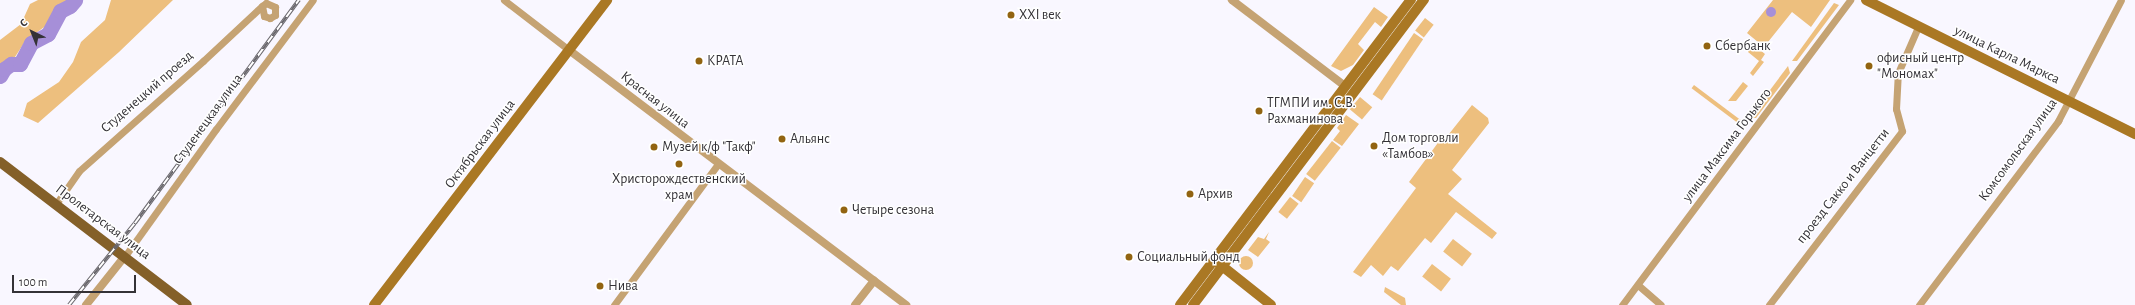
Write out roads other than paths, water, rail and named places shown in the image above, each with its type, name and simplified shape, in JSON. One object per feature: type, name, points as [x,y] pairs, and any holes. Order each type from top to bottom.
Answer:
[{"type":"main road","name":"Октябрьская улица","points":[[374,305],[607,0]]},
{"type":"main road","points":[[1180,305],[1411,0]]},
{"type":"main road","points":[[1193,305],[1424,0]]},
{"type":"main road","name":"улица Карла Маркса","points":[[1866,0],[2135,134]]},
{"type":"main road","points":[[1345,86],[1354,93]]},
{"type":"main road","name":"Пролетарская улица","points":[[0,162],[125,256],[187,305]]},
{"type":"main road","points":[[1214,260],[1271,305]]},
{"type":"street","name":"Студенецкая улица","points":[[125,256],[216,129],[314,0]]},
{"type":"street","name":"Красная улица","points":[[504,0],[718,164],[906,305]]},
{"type":"street","points":[[1232,0],[1345,86]]},
{"type":"street","name":"улица Максима Горького","points":[[1622,305],[1850,0]]},
{"type":"street","name":"Комсомольская улица","points":[[1920,305],[2058,121],[2121,0]]},
{"type":"street","name":"Студенецкий проезд","points":[[56,204],[79,170],[262,6]]},
{"type":"street","name":"проезд Сакко и Ванцетти","points":[[1769,305],[1902,131],[1896,109],[1898,73],[1918,27]]},
{"type":"street","points":[[614,305],[718,164]]},
{"type":"street","points":[[86,305],[125,256]]},
{"type":"street","points":[[856,305],[874,281]]},
{"type":"street","points":[[1638,285],[1661,305]]},
{"type":"waterway","points":[[0,76],[4,69],[11,64],[20,64],[31,43],[48,34],[60,11],[70,6],[75,0]]},
{"type":"railway","points":[[69,305],[135,223],[299,0]]},
{"type":"place","name":"XXI век","points":[[1011,15]]},
{"type":"place","name":"Сбербанк","points":[[1707,46]]},
{"type":"place","name":"КРАТА","points":[[699,61]]},
{"type":"place","name":"офисный центр \"Мономах\"","points":[[1869,66]]},
{"type":"place","name":"ТГМПИ им. С.В. Рахманинова","points":[[1259,111]]},
{"type":"place","name":"Альянс","points":[[782,139]]},
{"type":"place","name":"Дом торговли «Тамбов»","points":[[1374,146]]},
{"type":"place","name":"Музей к/ф \"Такф\"","points":[[654,147]]},
{"type":"place","name":"Христорождественский храм","points":[[679,164]]},
{"type":"place","name":"Архив","points":[[1190,194]]},
{"type":"place","name":"Четыре сезона","points":[[844,210]]},
{"type":"place","name":"Социальный фонд","points":[[1129,257]]},
{"type":"place","name":"Нива","points":[[600,286]]}]
